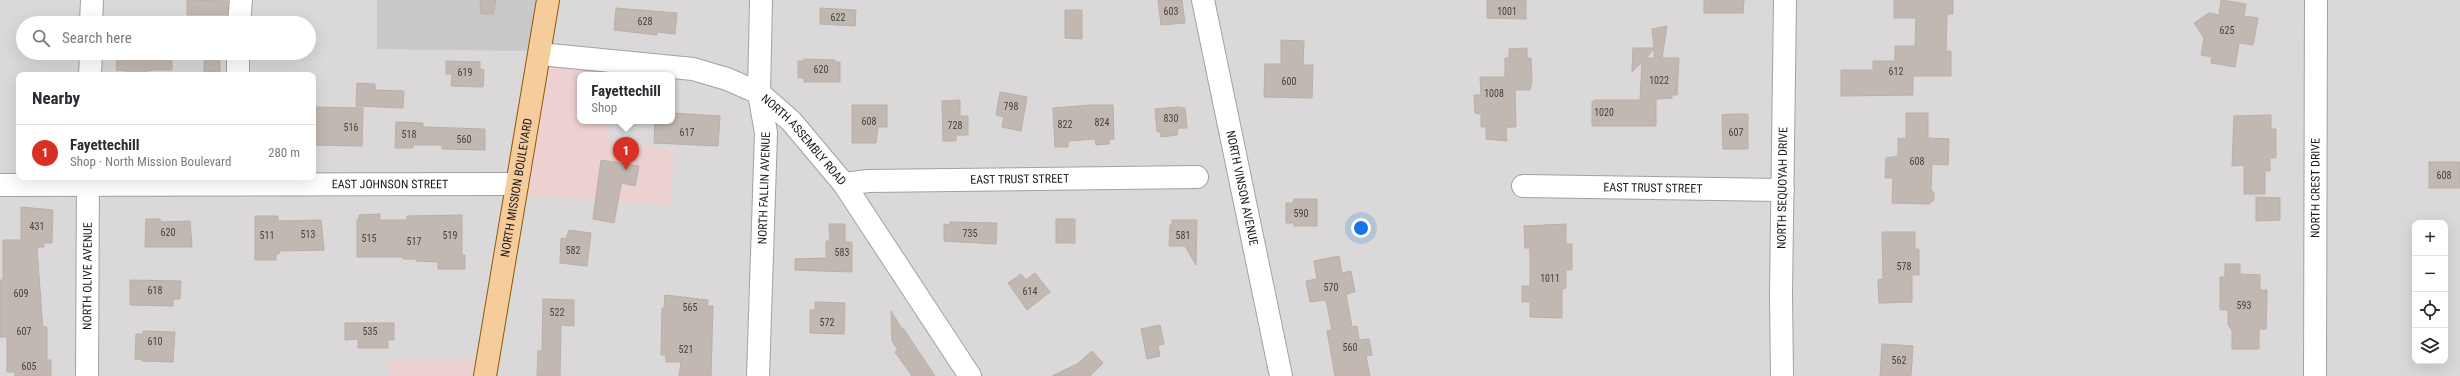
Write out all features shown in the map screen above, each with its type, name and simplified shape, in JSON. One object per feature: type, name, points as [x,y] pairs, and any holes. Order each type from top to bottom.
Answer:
[{"type":"main road","name":"NORTH MISSION BOULEVARD","points":[[485,376],[548,0]]},
{"type":"street","points":[[91,16],[92,0]]},
{"type":"street","points":[[240,16],[241,0]]},
{"type":"street","name":"NORTH FALLIN AVENUE","points":[[758,376],[766,133],[759,94],[761,0]]},
{"type":"street","name":"NORTH VINSON AVENUE","points":[[1203,0],[1280,376]]},
{"type":"street","name":"NORTH SEQUOYAH DRIVE","points":[[1782,376],[1785,0]]},
{"type":"street","name":"NORTH CREST DRIVE","points":[[2315,376],[2316,0]]},
{"type":"street","name":"NORTH ASSEMBLY ROAD","points":[[540,54],[693,69],[727,79],[759,94],[791,121],[844,184],[970,376]]},
{"type":"street","points":[[90,72],[91,60]]},
{"type":"street","points":[[238,60],[238,72]]},
{"type":"street","name":"EAST TRUST STREET","points":[[844,184],[868,181],[1197,177]]},
{"type":"street","name":"EAST JOHNSON STREET","points":[[0,185],[88,181],[237,180],[517,184]]},
{"type":"street","name":"NORTH OLIVE AVENUE","points":[[87,376],[88,181]]},
{"type":"street","name":"EAST TRUST STREET","points":[[1523,186],[1783,190]]},
{"type":"shaded area","points":[[0,0],[377,0],[377,49],[548,0],[2460,0],[2460,376],[485,376],[391,360],[390,376],[0,376]],"holes":[[[540,54],[620,62],[618,72],[675,72],[675,124],[609,124],[606,140],[674,150],[516,194]]]},
{"type":"shaded area","points":[[377,0],[548,0],[540,51],[377,49]]},
{"type":"shaded area","points":[[540,54],[620,62],[618,72],[577,72],[577,124],[610,124],[607,140],[674,150],[670,206],[515,194]]},
{"type":"shaded area","points":[[390,360],[488,360],[485,376],[390,376]]},
{"type":"building","points":[[187,0],[228,1],[227,15],[187,15]]},
{"type":"building","points":[[480,0],[496,0],[493,14],[481,14]]},
{"type":"building","points":[[1158,0],[1182,0],[1185,23],[1161,25]]},
{"type":"building","points":[[1487,0],[1526,0],[1526,19],[1487,18]]},
{"type":"building","points":[[1704,0],[1744,0],[1743,13],[1704,13]]},
{"type":"building","points":[[1894,0],[1953,0],[1953,14],[1947,14],[1946,51],[1951,51],[1951,76],[1913,76],[1913,95],[1841,96],[1841,70],[1873,70],[1873,61],[1895,61],[1895,46],[1915,46],[1916,18],[1894,18]]},
{"type":"building","points":[[2221,0],[2246,4],[2244,16],[2258,18],[2253,45],[2239,43],[2235,67],[2211,63],[2212,57],[2201,55],[2204,38],[2194,23],[2209,13],[2219,15]]},
{"type":"building","points":[[616,8],[677,13],[675,34],[657,32],[657,35],[614,30]]},
{"type":"building","points":[[820,8],[856,10],[855,26],[820,24]]},
{"type":"building","points":[[1065,10],[1082,10],[1082,39],[1065,38]]},
{"type":"building","points":[[1667,26],[1662,58],[1679,58],[1677,95],[1672,95],[1672,98],[1656,99],[1656,126],[1592,126],[1592,102],[1594,100],[1640,100],[1642,62],[1632,72],[1633,48],[1654,48],[1652,29]],"holes":[[[1654,49],[1654,58],[1646,58]]]},
{"type":"building","points":[[1281,40],[1304,41],[1303,65],[1313,65],[1312,98],[1264,97],[1265,64],[1281,64]]},
{"type":"building","points":[[1527,48],[1527,58],[1531,58],[1532,81],[1530,90],[1515,90],[1516,127],[1506,127],[1507,141],[1486,139],[1486,127],[1481,127],[1481,114],[1475,113],[1474,95],[1481,95],[1480,77],[1505,77],[1505,58],[1509,58],[1509,49]]},
{"type":"building","points":[[804,59],[835,60],[835,62],[840,62],[840,82],[804,82],[804,78],[798,78],[798,61],[804,61]]},
{"type":"building","points":[[117,60],[172,60],[172,70],[128,72],[116,70]]},
{"type":"building","points":[[204,60],[220,60],[220,72],[204,72]]},
{"type":"building","points":[[446,61],[480,62],[480,69],[484,70],[483,87],[451,86],[452,74],[446,74]]},
{"type":"building","points":[[357,83],[375,84],[375,90],[404,91],[403,108],[356,106]]},
{"type":"building","points":[[1000,92],[1027,97],[1021,131],[1002,127],[1004,117],[996,115]]},
{"type":"building","points":[[960,100],[960,116],[968,116],[968,135],[956,135],[956,141],[943,141],[942,101]]},
{"type":"building","points":[[852,105],[887,105],[887,127],[878,127],[876,143],[852,143]]},
{"type":"building","points":[[1113,105],[1114,139],[1109,139],[1109,144],[1096,145],[1095,139],[1068,141],[1068,147],[1055,147],[1053,108]]},
{"type":"building","points":[[316,107],[363,108],[362,146],[316,145]]},
{"type":"building","points":[[1178,107],[1185,108],[1187,128],[1178,128],[1177,135],[1161,137],[1160,132],[1157,132],[1155,109]]},
{"type":"building","points":[[675,113],[720,116],[718,146],[654,143],[655,124],[675,124]]},
{"type":"building","points":[[1906,113],[1928,113],[1928,138],[1949,139],[1948,165],[1932,164],[1931,190],[1934,193],[1934,200],[1929,204],[1892,203],[1893,178],[1885,178],[1886,158],[1898,156],[1898,138],[1906,139]]},
{"type":"building","points":[[1748,114],[1748,149],[1723,149],[1722,115]]},
{"type":"building","points":[[2271,115],[2271,129],[2276,129],[2276,158],[2270,158],[2270,171],[2265,171],[2265,194],[2244,194],[2244,165],[2232,166],[2234,116]]},
{"type":"building","points":[[396,122],[423,123],[423,127],[485,129],[485,150],[442,149],[442,145],[413,145],[413,148],[395,148]]},
{"type":"building","points":[[601,160],[639,166],[635,186],[622,183],[621,185],[614,223],[593,219]]},
{"type":"building","points":[[2429,162],[2460,162],[2460,188],[2429,188]]},
{"type":"building","points":[[2256,197],[2280,198],[2280,220],[2256,221]]},
{"type":"building","points":[[1294,199],[1317,199],[1317,226],[1294,226],[1294,223],[1286,223],[1286,203],[1293,203]]},
{"type":"building","points":[[21,207],[53,210],[52,243],[44,243],[44,247],[37,247],[42,318],[43,327],[47,327],[47,360],[51,360],[51,376],[15,376],[15,372],[7,372],[7,337],[0,337],[0,280],[3,280],[3,240],[21,240]]},
{"type":"building","points":[[380,214],[380,220],[407,220],[407,216],[462,215],[462,255],[465,255],[465,269],[438,269],[438,262],[416,261],[416,259],[403,259],[403,257],[357,257],[357,220],[359,219],[359,215]]},
{"type":"building","points":[[255,216],[278,216],[278,221],[321,220],[324,250],[279,251],[279,254],[276,254],[276,260],[255,260]]},
{"type":"building","points":[[146,219],[160,219],[160,222],[190,221],[192,247],[145,247]]},
{"type":"building","points":[[1056,219],[1075,219],[1075,243],[1056,243]]},
{"type":"building","points":[[1172,220],[1197,220],[1196,265],[1185,246],[1169,246],[1170,225],[1172,225]]},
{"type":"building","points":[[950,222],[997,223],[996,244],[944,241],[944,224],[950,225]]},
{"type":"building","points":[[829,224],[845,224],[845,242],[852,242],[852,272],[795,270],[795,259],[826,258],[826,241],[830,241]]},
{"type":"building","points":[[1566,224],[1566,244],[1572,244],[1572,270],[1566,270],[1566,288],[1562,289],[1562,318],[1530,317],[1530,302],[1522,302],[1522,286],[1530,286],[1530,248],[1525,248],[1524,226]]},
{"type":"building","points":[[569,230],[591,233],[587,266],[560,263],[561,238],[566,239]]},
{"type":"building","points":[[1882,232],[1915,232],[1915,249],[1919,249],[1919,275],[1912,275],[1912,302],[1879,303],[1878,280],[1883,279]]},
{"type":"building","points":[[1339,256],[1342,273],[1351,271],[1355,292],[1346,294],[1352,327],[1357,326],[1359,340],[1369,339],[1372,355],[1366,356],[1370,376],[1335,376],[1327,331],[1332,330],[1326,300],[1310,302],[1306,281],[1317,279],[1314,261]]},
{"type":"building","points":[[2225,264],[2240,264],[2240,274],[2260,275],[2260,290],[2267,290],[2266,329],[2259,329],[2259,349],[2232,349],[2232,330],[2228,325],[2228,310],[2220,310],[2220,277],[2225,277]]},
{"type":"building","points":[[1035,273],[1050,292],[1027,310],[1008,283],[1021,274],[1026,280]]},
{"type":"building","points":[[130,280],[181,281],[180,299],[173,299],[173,306],[130,305]]},
{"type":"building","points":[[665,295],[708,300],[707,306],[713,306],[711,376],[679,376],[681,362],[666,362],[666,355],[661,355],[662,308],[664,308]]},
{"type":"building","points":[[543,299],[574,300],[574,326],[561,325],[560,376],[537,376],[538,351],[542,351]]},
{"type":"building","points":[[815,302],[845,303],[844,334],[810,333],[810,310],[815,310]]},
{"type":"building","points":[[891,311],[935,376],[912,376],[895,352],[898,350],[892,341]]},
{"type":"building","points":[[345,323],[394,323],[394,340],[388,340],[388,348],[358,348],[358,339],[345,340]]},
{"type":"building","points":[[1160,325],[1164,344],[1158,345],[1160,356],[1147,359],[1141,329]]},
{"type":"building","points":[[143,331],[175,332],[173,362],[142,361],[141,359],[135,359],[136,334],[143,334]]},
{"type":"building","points":[[1882,344],[1913,346],[1911,376],[1880,376]]},
{"type":"building","points":[[1092,351],[1103,363],[1090,376],[1052,376],[1077,364]]},
{"type":"place","name":"Fayettechill","points":[[626,170]]}]
